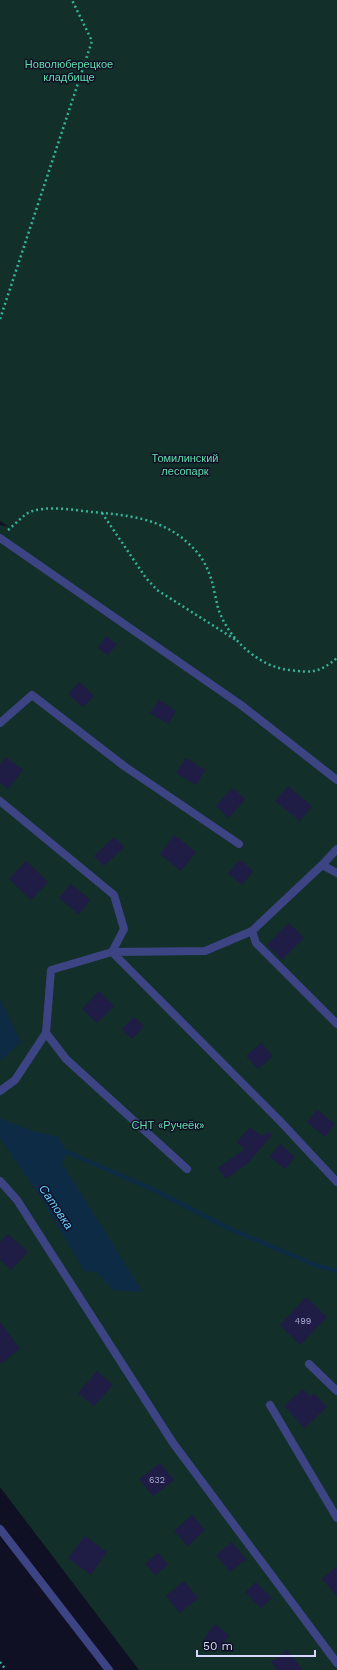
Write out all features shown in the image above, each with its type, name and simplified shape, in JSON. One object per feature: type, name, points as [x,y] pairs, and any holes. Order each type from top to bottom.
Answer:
[{"type":"lane","points":[[3,535],[241,705],[337,780]]},
{"type":"lane","points":[[0,723],[32,695],[124,766],[239,844]]},
{"type":"lane","points":[[0,801],[114,895],[124,929],[112,952]]},
{"type":"lane","points":[[0,1091],[14,1080],[46,1033],[51,970],[112,952],[205,951],[252,931],[337,849]]},
{"type":"lane","points":[[322,865],[337,873]]},
{"type":"lane","points":[[252,931],[256,943],[337,1024]]},
{"type":"lane","points":[[112,952],[280,1121],[337,1182]]},
{"type":"lane","points":[[46,1033],[66,1058],[187,1169]]},
{"type":"lane","points":[[0,1180],[17,1200],[173,1443],[337,1664]]},
{"type":"lane","points":[[309,1364],[337,1391]]},
{"type":"lane","points":[[270,1405],[337,1518]]},
{"type":"lane","points":[[0,1529],[109,1670]]},
{"type":"path","points":[[0,319],[48,168],[92,41],[72,0]]},
{"type":"path","points":[[3,535],[27,514],[48,508],[134,516],[160,524],[177,533],[203,559],[211,577],[220,613],[230,631],[247,650],[266,663],[280,670],[312,672],[325,668],[337,658]]},
{"type":"path","points":[[102,513],[146,578],[157,590],[240,643]]},
{"type":"path","points":[[0,1662],[6,1670]]},
{"type":"green space","name":"СНТ «Ручеёк»","points":[[0,0],[337,0],[337,1670],[139,1670],[0,1487],[0,525],[9,527],[0,521]]},
{"type":"water","points":[[0,999],[21,1042],[0,1061]]},
{"type":"water","name":"Сатовка","points":[[0,1118],[30,1130],[58,1137],[67,1152],[62,1163],[143,1292],[113,1290],[96,1272],[84,1271],[40,1196],[0,1139]]},
{"type":"building","points":[[106,636],[117,644],[108,655],[98,648]]},
{"type":"building","points":[[79,682],[94,696],[83,707],[68,694]]},
{"type":"building","points":[[159,700],[176,711],[168,724],[150,713]]},
{"type":"building","points":[[6,757],[23,770],[8,789],[0,783],[0,765]]},
{"type":"building","points":[[186,758],[205,770],[196,785],[176,773]]},
{"type":"building","points":[[288,786],[312,806],[300,821],[275,801]]},
{"type":"building","points":[[232,788],[245,799],[229,818],[216,806]]},
{"type":"building","points":[[174,835],[196,852],[181,871],[160,854]]},
{"type":"building","points":[[114,837],[124,847],[104,866],[94,856]]},
{"type":"building","points":[[240,860],[253,871],[242,885],[228,873]]},
{"type":"building","points":[[26,861],[48,882],[31,900],[9,879]]},
{"type":"building","points":[[71,884],[90,900],[79,914],[59,898]]},
{"type":"building","points":[[289,923],[304,938],[282,960],[267,945]]},
{"type":"building","points":[[99,991],[114,1006],[97,1023],[82,1009]]},
{"type":"building","points":[[134,1017],[144,1026],[132,1039],[122,1029]]},
{"type":"building","points":[[261,1043],[273,1056],[258,1069],[246,1056]]},
{"type":"building","points":[[317,1110],[335,1124],[325,1137],[307,1122]]},
{"type":"building","points":[[250,1127],[262,1136],[269,1132],[272,1135],[247,1164],[226,1179],[218,1168],[245,1149],[237,1142]]},
{"type":"building","points":[[280,1144],[295,1157],[285,1169],[270,1157]]},
{"type":"building","points":[[8,1234],[28,1252],[11,1270],[0,1260],[0,1242]]},
{"type":"building","points":[[306,1297],[327,1317],[300,1345],[280,1325]]},
{"type":"building","points":[[0,1322],[20,1349],[0,1364]]},
{"type":"building","points":[[97,1371],[113,1385],[94,1406],[78,1393]]},
{"type":"building","points":[[303,1389],[310,1397],[314,1393],[327,1407],[304,1428],[284,1406]]},
{"type":"building","points":[[160,1463],[174,1480],[153,1496],[139,1479]]},
{"type":"building","points":[[192,1515],[205,1530],[188,1546],[174,1531]]},
{"type":"building","points":[[85,1536],[107,1552],[91,1575],[68,1558]]},
{"type":"building","points":[[232,1542],[246,1559],[230,1572],[216,1555]]},
{"type":"building","points":[[158,1553],[168,1565],[155,1575],[145,1564]]},
{"type":"building","points":[[337,1566],[337,1596],[322,1579]]},
{"type":"building","points":[[184,1581],[198,1598],[180,1613],[166,1596]]},
{"type":"building","points":[[256,1582],[272,1598],[261,1608],[245,1592]]},
{"type":"building","points":[[215,1624],[229,1635],[218,1651],[203,1640]]},
{"type":"building","points":[[287,1650],[303,1670],[277,1670],[271,1662]]},
{"type":"waterway","points":[[67,1152],[152,1189],[230,1229],[318,1266],[337,1271]]},
{"type":"park label","name":"Новолюберецкое кладбище","points":[[69,70]]},
{"type":"park label","name":"Томилинский лесопарк","points":[[185,464]]}]
